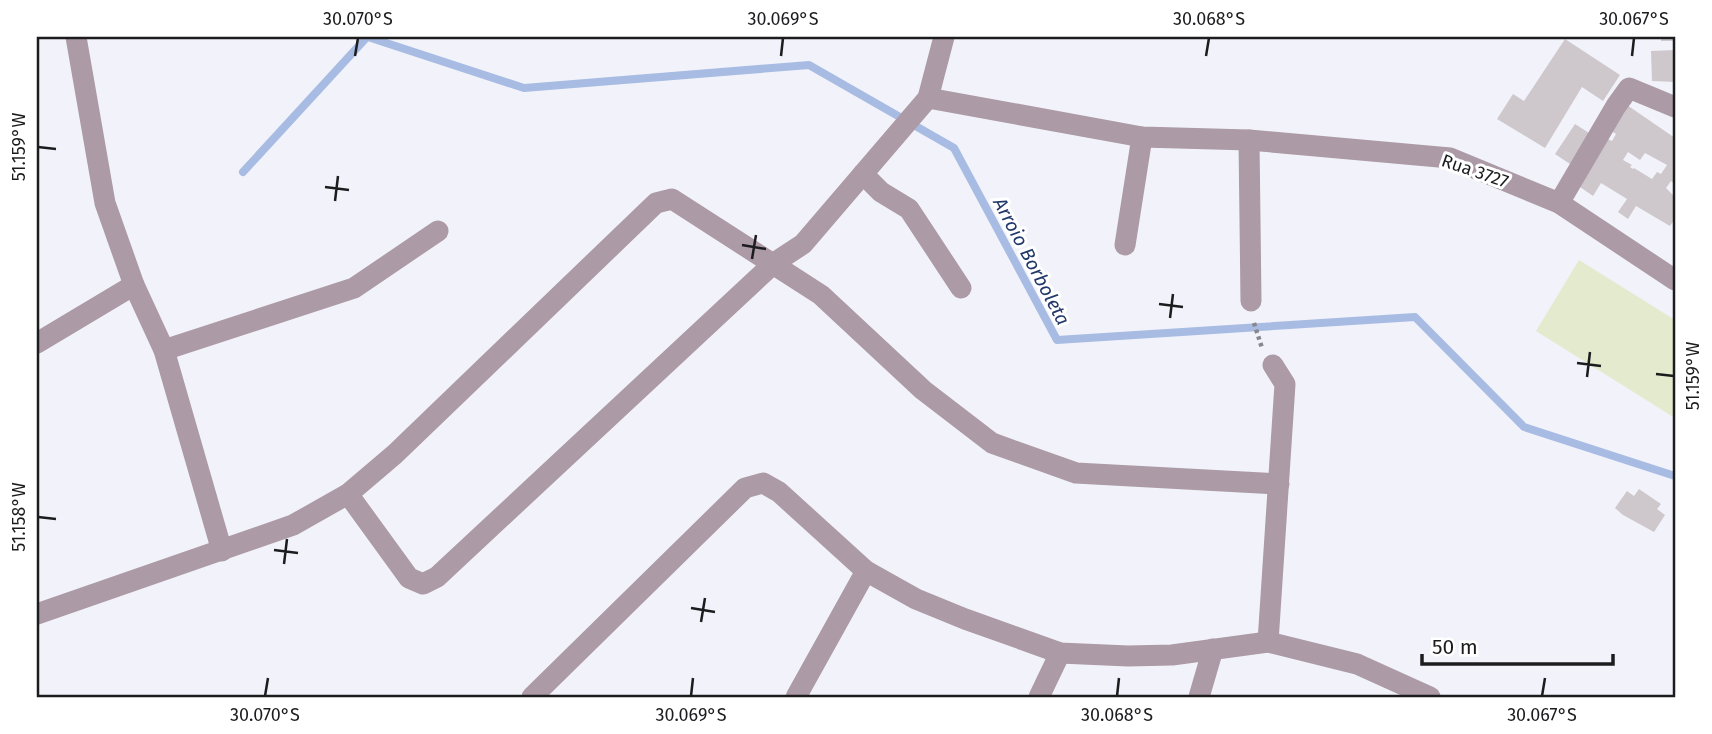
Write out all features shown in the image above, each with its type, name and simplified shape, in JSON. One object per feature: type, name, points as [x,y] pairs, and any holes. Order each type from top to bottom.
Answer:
[{"type":"street","points":[[76,37],[105,202],[134,285],[164,350],[222,551]]},
{"type":"street","points":[[348,494],[409,578],[423,584],[430,582],[774,263],[803,244],[928,98],[944,37]]},
{"type":"street","points":[[1559,203],[1629,88],[1675,107]]},
{"type":"street","name":"Rua 3727","points":[[928,98],[1142,137],[1249,140],[1450,158],[1559,203],[1675,279]]},
{"type":"street","points":[[1125,245],[1142,137]]},
{"type":"street","points":[[1249,140],[1251,302]]},
{"type":"street","points":[[863,174],[880,192],[909,209],[961,288]]},
{"type":"street","points":[[37,614],[293,526],[348,494],[395,454],[656,203],[672,199],[821,295],[923,390],[992,443],[1076,473],[1279,484]]},
{"type":"street","points":[[164,350],[354,288],[438,231]]},
{"type":"street","points":[[37,343],[134,285]]},
{"type":"street","points":[[1268,642],[1285,384],[1273,365]]},
{"type":"street","points":[[532,697],[745,488],[763,483],[779,492],[866,571],[916,599],[965,620],[1060,653],[1172,655],[1268,642],[1357,664],[1430,697]]},
{"type":"street","points":[[796,697],[866,571]]},
{"type":"street","points":[[1199,697],[1213,649]]},
{"type":"street","points":[[1039,697],[1060,653]]},
{"type":"path","points":[[1251,302],[1254,325],[1261,346],[1273,365]]},
{"type":"green space","points":[[1579,260],[1675,320],[1675,418],[1536,331]]},
{"type":"building","points":[[1661,37],[1675,37],[1675,41],[1661,41]]},
{"type":"building","points":[[1565,39],[1620,75],[1603,101],[1582,87],[1545,148],[1497,119],[1513,94],[1524,101]]},
{"type":"building","points":[[1675,50],[1675,82],[1652,81],[1651,51]]},
{"type":"building","points":[[1627,105],[1675,138],[1675,184],[1671,181],[1666,188],[1675,197],[1675,219],[1670,226],[1636,206],[1628,219],[1618,212],[1627,199],[1601,183],[1593,196],[1580,187],[1606,138],[1612,141],[1616,134],[1610,130]],"holes":[[[1628,152],[1640,160],[1645,153],[1667,165],[1661,174],[1657,172],[1652,179],[1623,160]]]},
{"type":"building","points":[[1575,124],[1597,138],[1576,168],[1555,154]]},
{"type":"building","points":[[1639,489],[1661,504],[1657,509],[1665,515],[1654,532],[1615,508],[1627,491],[1634,496]]},
{"type":"waterway","points":[[243,172],[367,37]]},
{"type":"waterway","name":"Arroio Borboleta","points":[[368,37],[524,88],[809,65],[954,148],[1057,340],[1415,317],[1524,427],[1675,476]]}]
